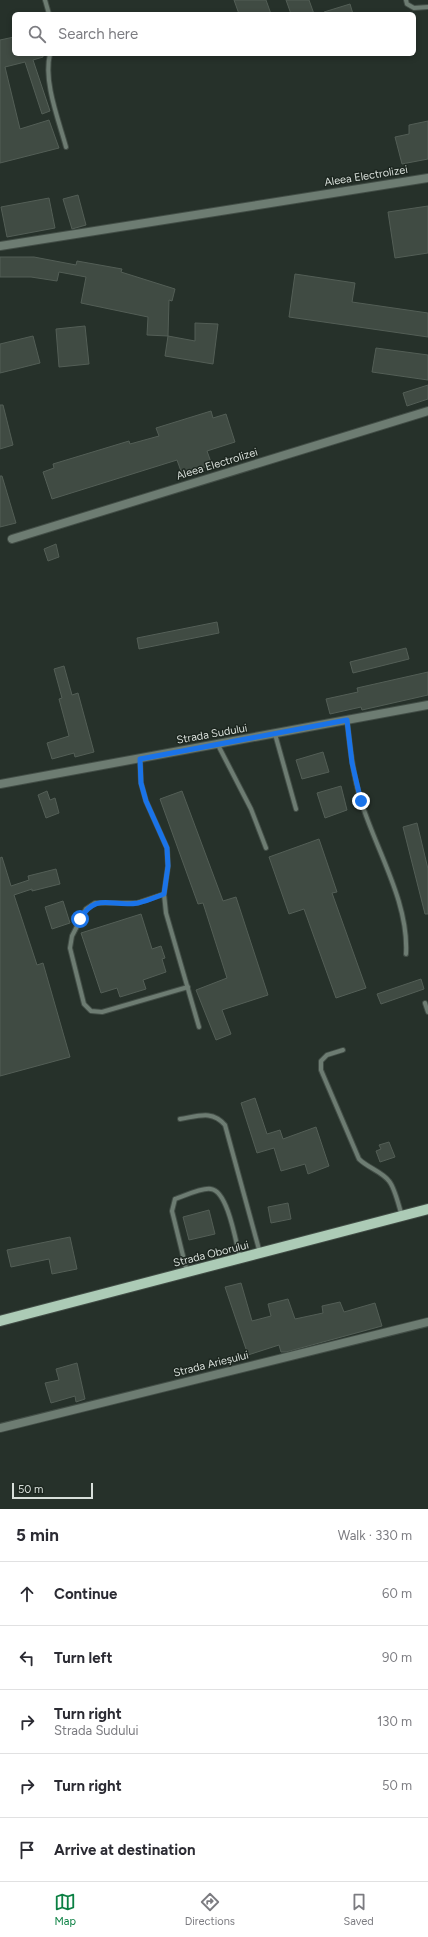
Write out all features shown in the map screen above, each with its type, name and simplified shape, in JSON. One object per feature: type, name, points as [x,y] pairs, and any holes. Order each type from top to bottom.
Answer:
[{"type":"main road","name":"Strada Oborului","points":[[0,1321],[428,1209]]},
{"type":"street","name":"Aleea Electrolizei","points":[[0,246],[428,178]]},
{"type":"street","name":"Aleea Electrolizei","points":[[12,539],[428,411]]},
{"type":"street","name":"Strada Sudului","points":[[0,784],[428,705]]},
{"type":"street","name":"Strada Arieșului","points":[[0,1428],[428,1322]]},
{"type":"lane","points":[[45,0],[48,12]]},
{"type":"lane","points":[[406,0],[407,4],[414,8],[428,7]]},
{"type":"lane","points":[[50,56],[47,67],[50,85],[66,147]]},
{"type":"lane","points":[[347,720],[352,763],[361,801],[403,916],[407,937],[406,954]]},
{"type":"lane","points":[[275,734],[296,809]]},
{"type":"lane","points":[[218,744],[242,790],[266,848]]},
{"type":"lane","points":[[140,759],[141,783],[146,801],[167,848],[168,866],[164,894],[166,913],[200,1027]]},
{"type":"lane","points":[[164,894],[137,903],[95,903],[86,909],[72,936],[70,948],[84,1004],[91,1011],[102,1012],[188,987]]},
{"type":"lane","points":[[425,1003],[428,1012]]},
{"type":"lane","points":[[343,1050],[327,1055],[321,1061],[321,1070],[359,1158],[366,1166],[390,1181],[402,1216]]},
{"type":"lane","points":[[180,1119],[206,1114],[219,1118],[225,1125],[260,1254]]},
{"type":"lane","points":[[187,1272],[172,1211],[176,1199],[211,1188],[221,1193],[226,1204],[240,1259]]},
{"type":"building","points":[[234,0],[266,0],[270,12],[238,12]]},
{"type":"building","points":[[286,0],[309,0],[313,12],[290,12]]},
{"type":"building","points":[[350,4],[352,12],[324,12]]},
{"type":"building","points":[[12,37],[12,56],[43,56],[33,60],[50,111],[42,114],[25,62],[5,67],[20,129],[49,120],[59,148],[0,163],[0,40]]},
{"type":"building","points":[[428,121],[428,159],[402,164],[395,137],[409,134],[409,125]]},
{"type":"building","points":[[78,195],[86,225],[72,229],[63,199]]},
{"type":"building","points":[[49,198],[55,228],[7,237],[1,207]]},
{"type":"building","points":[[428,206],[428,253],[395,258],[388,212]]},
{"type":"building","points":[[0,257],[34,257],[76,265],[77,261],[122,269],[121,272],[175,289],[172,301],[169,300],[168,336],[147,335],[148,317],[81,303],[86,277],[59,272],[57,281],[31,277],[0,277]]},
{"type":"building","points":[[295,274],[355,283],[352,302],[428,313],[428,337],[289,317]]},
{"type":"building","points":[[195,323],[218,324],[213,364],[165,356],[168,336],[195,341]]},
{"type":"building","points":[[85,326],[89,364],[59,367],[56,329]]},
{"type":"building","points":[[33,336],[40,363],[0,373],[0,344]]},
{"type":"building","points":[[376,348],[428,355],[428,380],[372,372]]},
{"type":"building","points":[[428,385],[428,399],[407,406],[403,393]]},
{"type":"building","points":[[0,405],[3,405],[13,445],[0,449]]},
{"type":"building","points":[[211,411],[213,418],[226,414],[235,442],[207,451],[212,465],[182,474],[177,460],[52,499],[43,472],[54,468],[53,464],[129,441],[130,444],[159,436],[156,428]]},
{"type":"building","points":[[0,476],[2,476],[16,523],[0,527]]},
{"type":"building","points":[[56,544],[59,557],[48,561],[44,549]]},
{"type":"building","points":[[217,622],[219,633],[139,649],[137,638]]},
{"type":"building","points":[[406,648],[409,659],[353,673],[350,662]]},
{"type":"building","points":[[64,666],[72,695],[78,693],[94,752],[75,757],[74,753],[52,759],[47,743],[69,736],[59,699],[62,698],[54,669]]},
{"type":"building","points":[[428,672],[428,695],[362,710],[361,707],[330,714],[326,699],[358,692],[357,688]]},
{"type":"building","points":[[323,752],[329,772],[302,779],[296,760]]},
{"type":"building","points":[[341,786],[347,810],[325,818],[317,793]]},
{"type":"building","points":[[47,791],[50,800],[55,798],[59,813],[46,818],[38,795]]},
{"type":"building","points":[[182,791],[223,901],[236,897],[268,995],[222,1010],[231,1034],[216,1040],[196,990],[227,978],[203,903],[198,904],[160,799]]},
{"type":"building","points":[[417,823],[428,869],[428,914],[425,914],[403,827]]},
{"type":"building","points":[[319,839],[337,892],[332,893],[366,988],[336,998],[304,909],[289,914],[269,857]]},
{"type":"building","points":[[2,857],[11,886],[29,880],[28,876],[56,869],[60,884],[32,891],[32,889],[14,895],[37,965],[43,963],[70,1057],[0,1076],[0,858]]},
{"type":"building","points":[[63,901],[70,923],[52,929],[45,907]]},
{"type":"building","points":[[141,914],[152,949],[161,946],[165,958],[162,959],[166,972],[143,980],[146,989],[120,997],[117,988],[101,993],[81,933]]},
{"type":"building","points":[[421,979],[424,989],[381,1004],[377,994]]},
{"type":"building","points":[[255,1098],[267,1134],[280,1130],[283,1139],[316,1127],[329,1166],[308,1174],[305,1164],[281,1171],[274,1148],[257,1153],[241,1103]]},
{"type":"building","points":[[389,1142],[395,1157],[380,1162],[376,1151],[381,1149],[379,1145]]},
{"type":"building","points":[[288,1203],[291,1219],[271,1223],[268,1207]]},
{"type":"building","points":[[209,1210],[215,1234],[189,1240],[183,1217]]},
{"type":"building","points":[[70,1237],[77,1269],[52,1274],[49,1259],[11,1267],[7,1250]]},
{"type":"building","points":[[241,1283],[252,1321],[271,1316],[268,1304],[288,1299],[295,1319],[323,1313],[322,1306],[340,1302],[344,1312],[375,1303],[382,1326],[286,1352],[281,1352],[279,1345],[248,1355],[225,1287]]},
{"type":"building","points":[[77,1363],[85,1399],[76,1402],[75,1396],[51,1403],[45,1383],[59,1380],[56,1369]]},
{"type":"route","points":[[80,919],[86,909],[95,903],[137,903],[164,894],[168,866],[167,848],[146,801],[141,783],[140,759],[347,720],[352,763],[361,801]]}]
